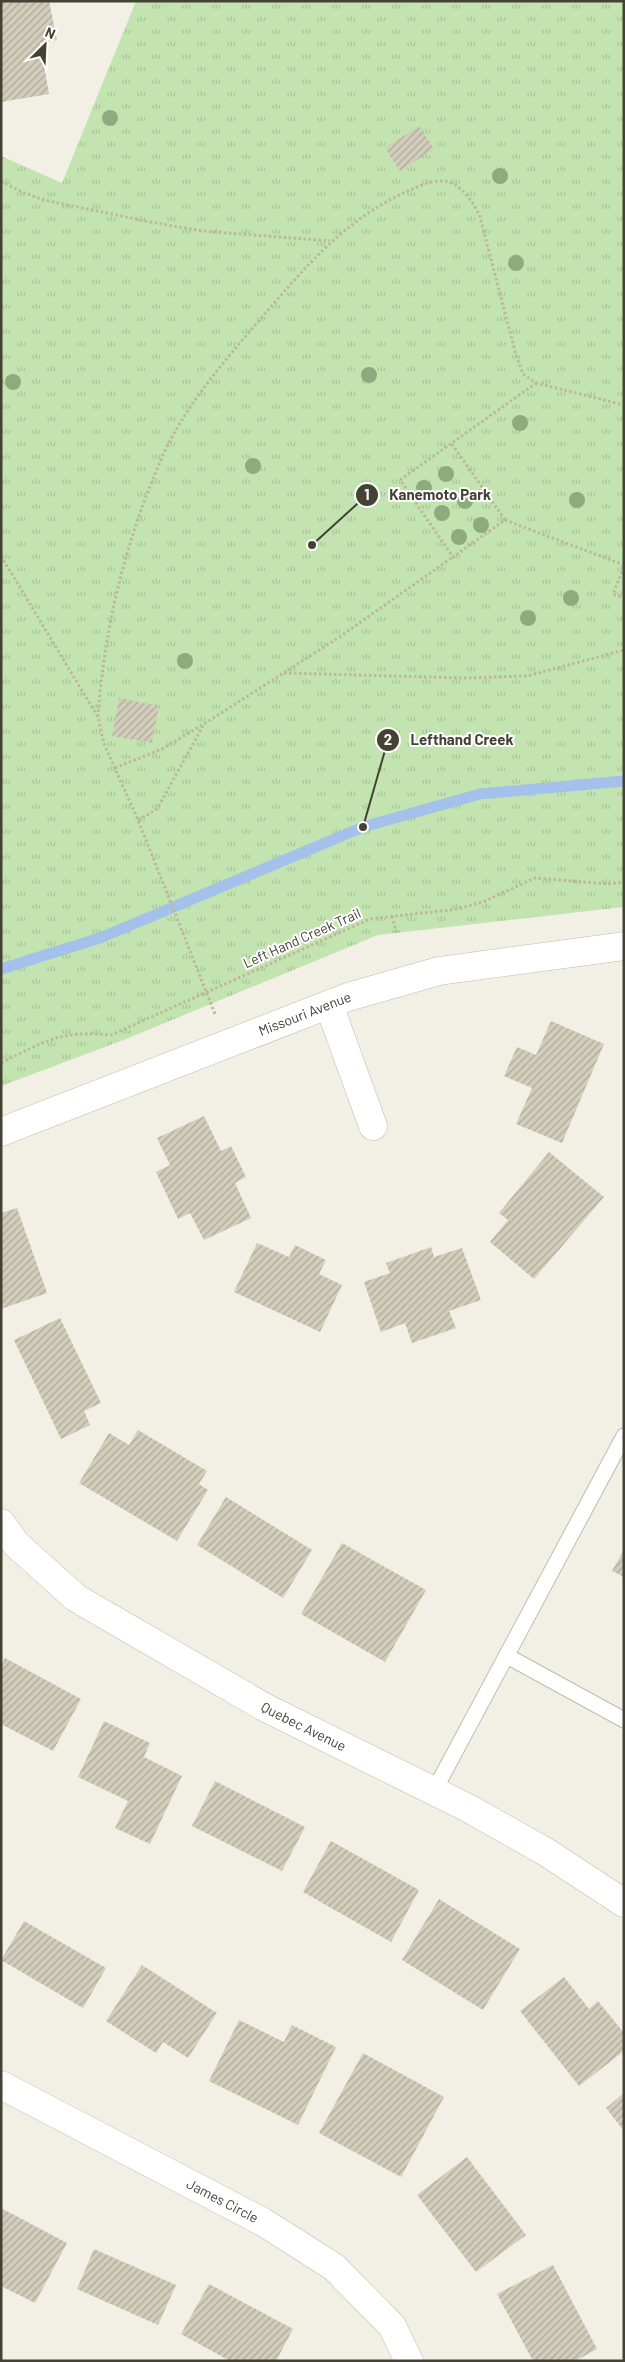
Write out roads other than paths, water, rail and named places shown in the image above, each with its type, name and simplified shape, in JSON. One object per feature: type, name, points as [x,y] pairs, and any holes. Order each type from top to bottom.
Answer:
[{"type":"street","name":"Missouri Avenue","points":[[1,1132],[348,997],[439,971],[624,946]]},
{"type":"street","points":[[330,1005],[374,1126]]},
{"type":"street","name":"Quebec Avenue","points":[[1,1523],[16,1544],[76,1598],[266,1708],[468,1808],[546,1852],[624,1903]]},
{"type":"street","name":"James Circle","points":[[1,2085],[263,2222],[334,2267],[392,2326],[409,2361]]},
{"type":"lane","points":[[434,1792],[624,1436]]},
{"type":"lane","points":[[507,1656],[624,1720]]},
{"type":"waterway","points":[[1,969],[100,938],[363,827],[480,794],[624,781]]},
{"type":"place","name":"Kanemoto Park","points":[[312,545]]},
{"type":"place","name":"Lefthand Creek","points":[[363,827]]}]
